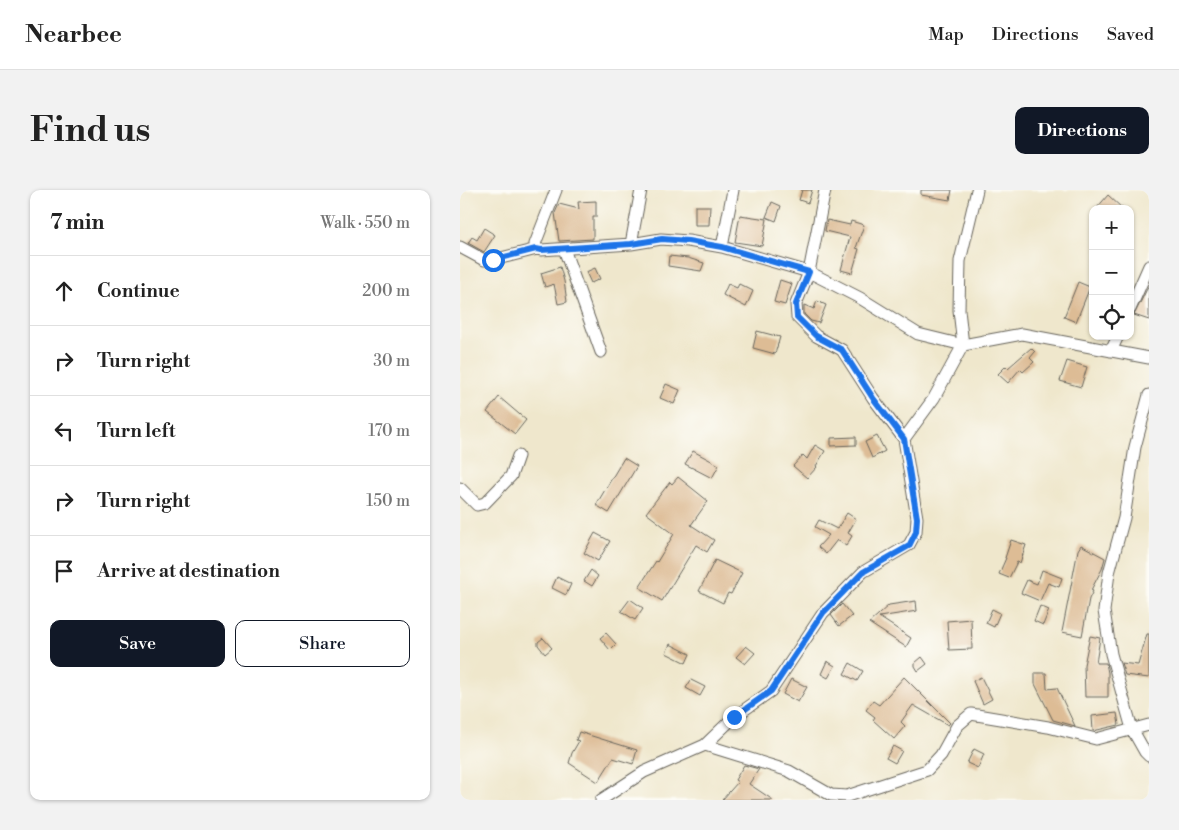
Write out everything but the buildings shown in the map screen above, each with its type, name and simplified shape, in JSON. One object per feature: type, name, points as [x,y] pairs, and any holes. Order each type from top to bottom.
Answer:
[{"type":"street","points":[[536,249],[535,244],[556,190]]},
{"type":"street","points":[[631,244],[641,190]]},
{"type":"street","points":[[722,247],[733,190]]},
{"type":"street","points":[[601,800],[644,772],[705,745],[734,717],[771,691],[823,613],[863,572],[909,546],[916,532],[917,518],[904,439],[873,398],[842,350],[816,336],[797,317],[796,304],[809,272],[825,190]]},
{"type":"street","points":[[904,439],[934,398],[963,345],[959,310],[960,261],[977,190]]},
{"type":"street","points":[[460,247],[484,260],[493,260],[536,249],[631,244],[662,239],[688,241],[722,247],[809,272],[860,298],[918,334],[963,345],[1022,334],[1149,358]]},
{"type":"street","points":[[564,249],[601,352]]},
{"type":"street","points":[[1134,300],[1149,266]]},
{"type":"street","points":[[1111,352],[1116,340]]},
{"type":"street","points":[[1149,395],[1135,447],[1124,518],[1109,573],[1104,611],[1111,654],[1132,729],[1149,756]]},
{"type":"street","points":[[460,488],[477,505],[485,503],[511,476],[518,456]]},
{"type":"street","points":[[705,745],[789,771],[831,795],[847,796],[927,770],[941,755],[957,726],[971,714],[1048,727],[1096,739],[1149,725]]},
{"type":"route","points":[[493,260],[536,249],[631,244],[662,239],[722,247],[809,272],[796,304],[797,317],[816,336],[842,350],[873,398],[904,439],[917,518],[916,532],[909,546],[863,572],[823,613],[771,691],[734,717]]}]
